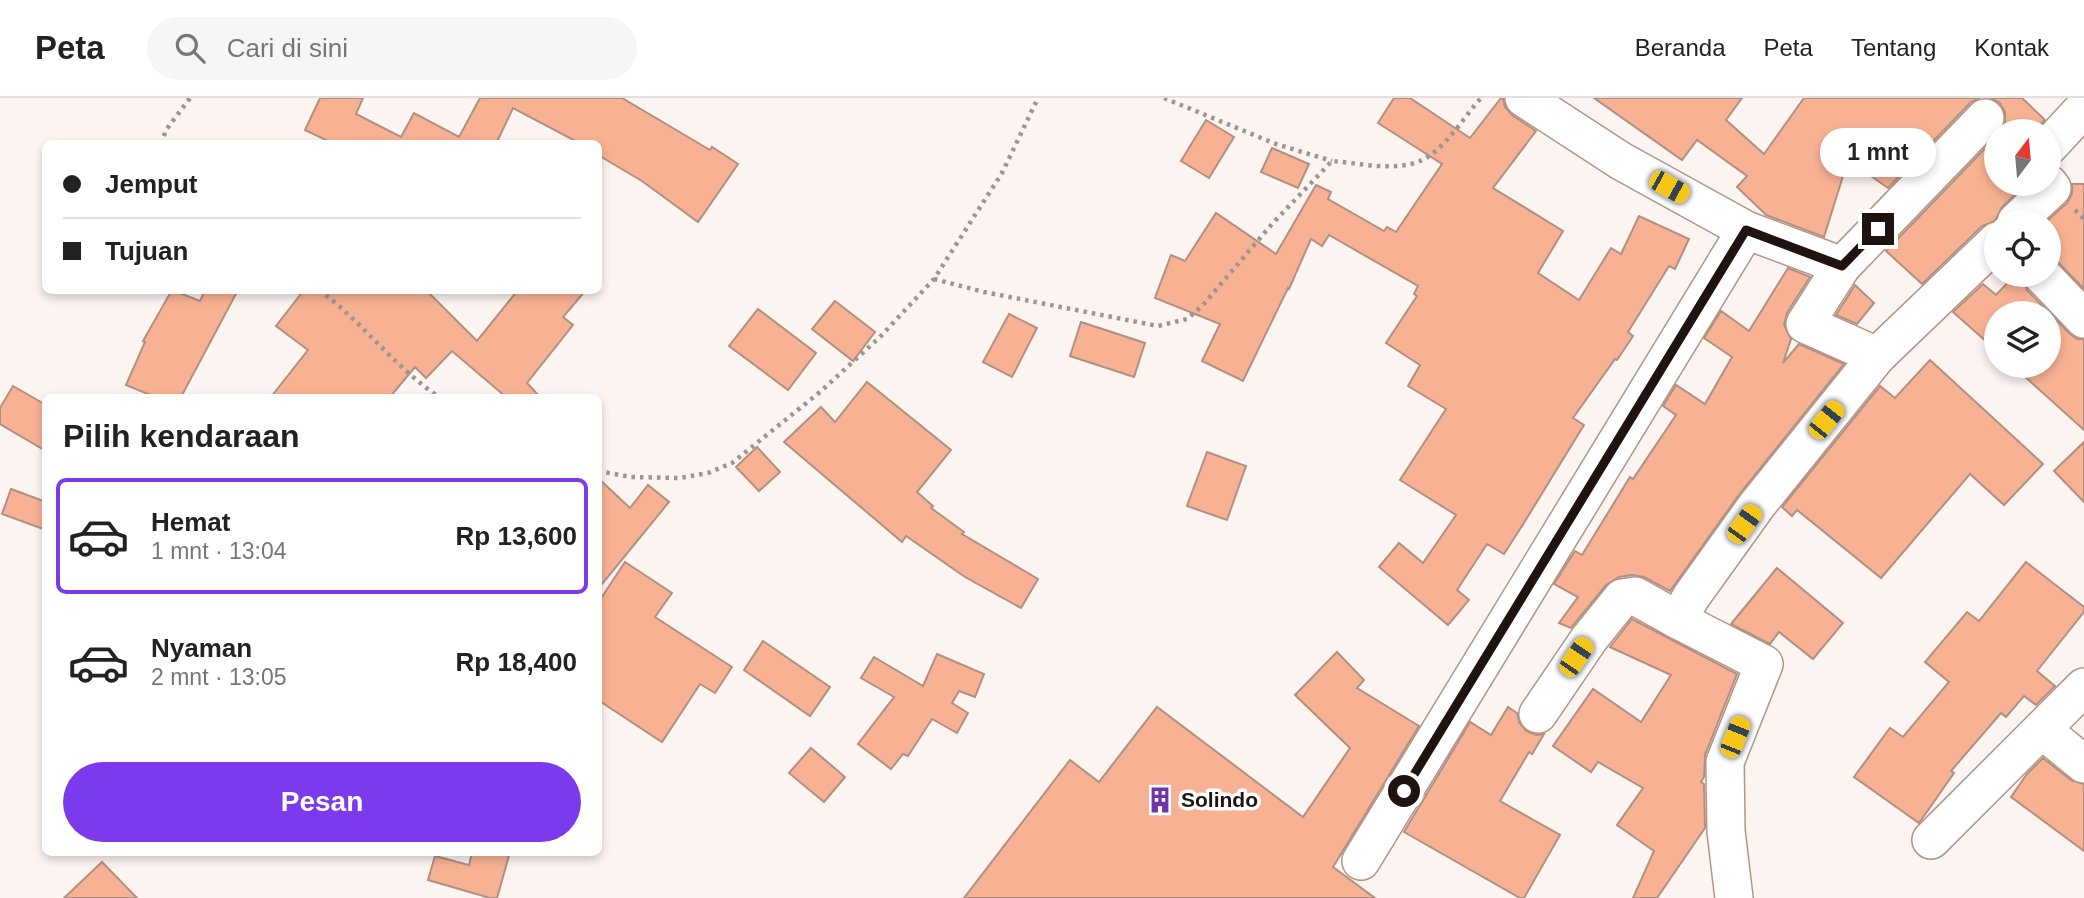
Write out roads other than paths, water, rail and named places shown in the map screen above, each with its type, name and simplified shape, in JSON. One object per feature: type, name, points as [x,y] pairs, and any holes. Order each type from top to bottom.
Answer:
[{"type":"street","points":[[1524,98],[1621,161],[1746,230],[1842,266]]},
{"type":"street","points":[[2062,132],[2084,108]]},
{"type":"street","points":[[1877,356],[1805,324],[1842,266],[1984,118]]},
{"type":"street","points":[[2027,210],[2041,196]]},
{"type":"street","points":[[1361,861],[1746,230]]},
{"type":"street","points":[[1678,620],[1691,597],[1757,505],[1877,356],[1984,253]]},
{"type":"street","points":[[2053,287],[2084,319]]},
{"type":"street","points":[[1538,714],[1589,639],[1622,598],[1635,596],[1764,664],[1726,762],[1726,831],[1734,898]]},
{"type":"street","points":[[1931,840],[2084,687]]},
{"type":"street","points":[[2042,730],[2084,764]]},
{"type":"place","name":"Solindo","points":[[1160,800]]}]
